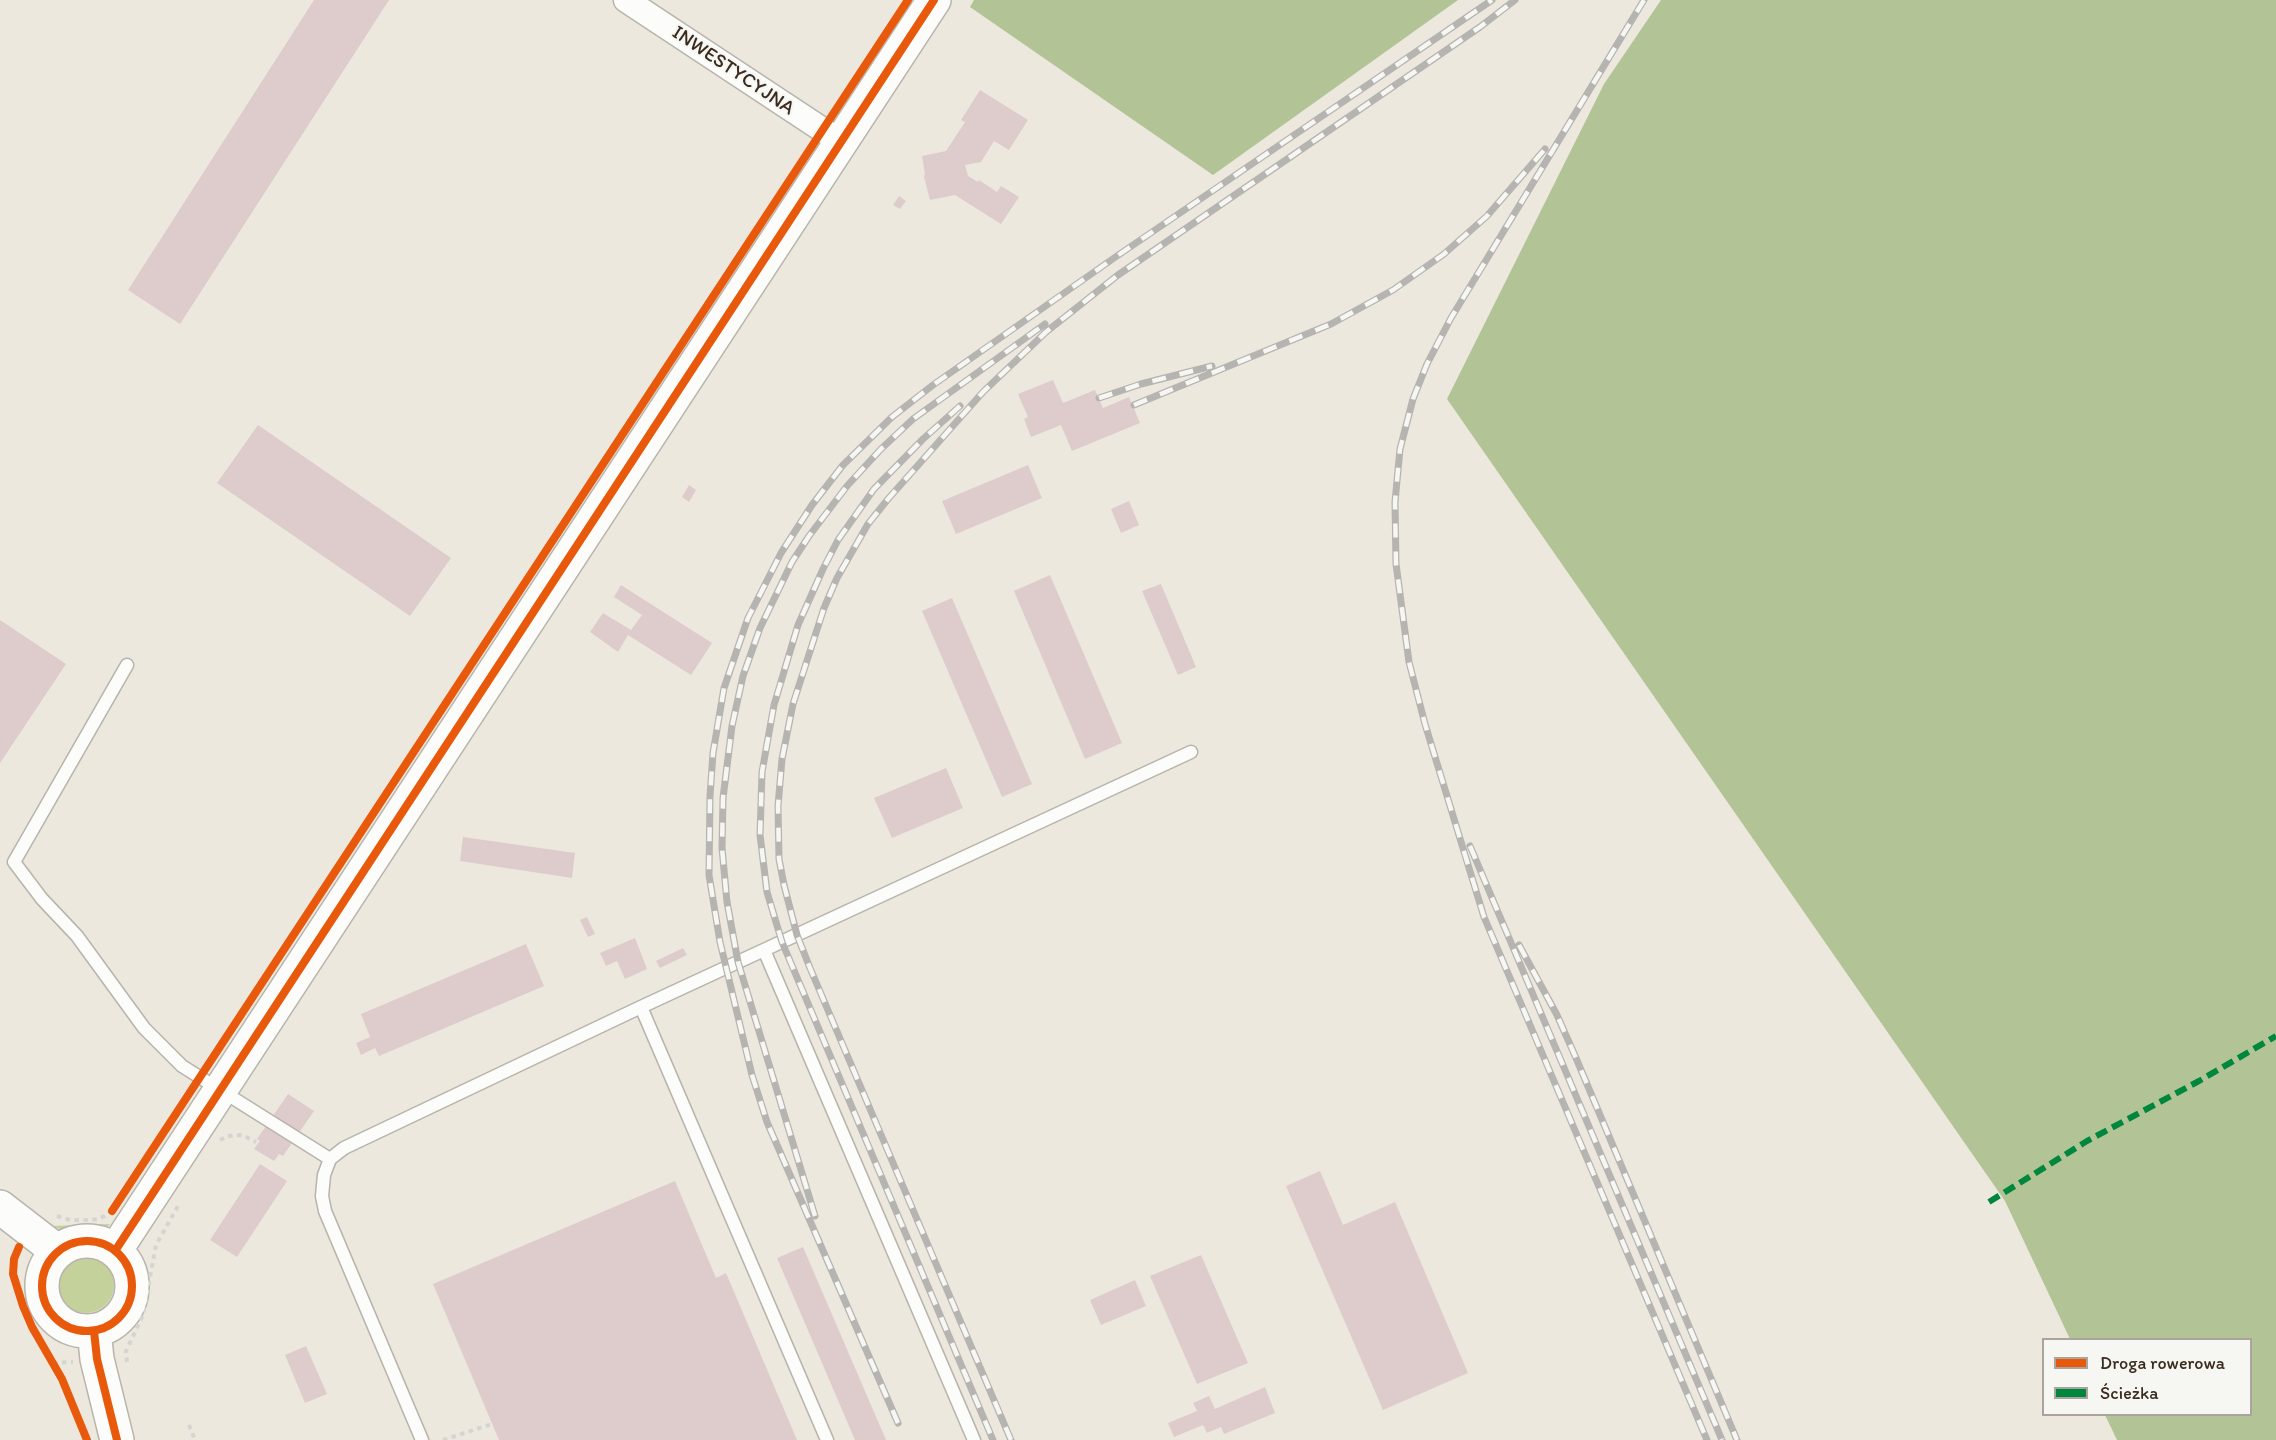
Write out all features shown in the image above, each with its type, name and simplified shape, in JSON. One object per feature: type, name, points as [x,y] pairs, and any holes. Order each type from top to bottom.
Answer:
[{"type":"street","name":"INWESTYCYJNA","points":[[626,0],[841,142]]},
{"type":"street","points":[[115,1251],[934,0]]},
{"type":"street","points":[[0,1208],[57,1251]]},
{"type":"street","points":[[84,1241],[105,1245],[115,1251],[126,1265],[132,1288],[130,1300],[118,1319],[104,1328],[77,1330],[63,1324],[53,1316],[46,1306],[42,1293],[42,1279],[45,1268],[57,1251],[74,1242],[84,1241]]},
{"type":"street","points":[[94,1330],[97,1359],[117,1440]]},
{"type":"lane","points":[[128,665],[14,862],[42,899],[77,936],[144,1029],[182,1066],[330,1159]]},
{"type":"lane","points":[[422,1440],[325,1212],[322,1196],[324,1175],[330,1159],[344,1148],[641,1007],[1191,752]]},
{"type":"lane","points":[[764,950],[974,1440]]},
{"type":"lane","points":[[641,1007],[827,1440]]},
{"type":"path","points":[[218,1141],[228,1136],[242,1135],[256,1142]]},
{"type":"path","points":[[127,1368],[126,1351],[142,1315],[156,1245],[184,1197]]},
{"type":"path","points":[[50,1210],[58,1217],[70,1220],[99,1219],[112,1211]]},
{"type":"path","points":[[49,1356],[58,1371]]},
{"type":"path","points":[[442,1440],[492,1424]]},
{"type":"path","points":[[189,1425],[195,1440]]},
{"type":"green space","points":[[974,0],[1458,0],[1213,175],[970,7]]},
{"type":"green space","points":[[1661,0],[2276,0],[2276,1440],[2117,1440],[2105,1416],[2252,1416],[2252,1338],[2070,1338],[2005,1201],[1447,399],[1604,84]]},
{"type":"green space","points":[[110,1224],[106,1228],[83,1231],[62,1230],[52,1226]]},
{"type":"green space","points":[[86,1257],[97,1259],[106,1265],[112,1274],[114,1285],[112,1296],[106,1305],[97,1311],[86,1313],[75,1311],[66,1305],[60,1296],[58,1285],[60,1274],[66,1265],[75,1259]]},
{"type":"building","points":[[314,0],[389,0],[180,324],[128,290]]},
{"type":"building","points":[[980,90],[1028,120],[1009,150],[994,141],[981,162],[965,165],[968,176],[978,182],[979,180],[997,192],[1001,186],[1019,197],[1001,224],[955,195],[930,200],[924,177],[922,156],[946,151],[965,122],[961,120]]},
{"type":"building","points":[[899,196],[906,201],[900,209],[893,205]]},
{"type":"building","points":[[1053,380],[1063,403],[1095,390],[1103,408],[1129,397],[1140,423],[1072,451],[1061,425],[1031,437],[1024,419],[1028,417],[1018,394]]},
{"type":"building","points":[[258,425],[451,558],[410,616],[217,483]]},
{"type":"building","points":[[1028,465],[1042,498],[956,534],[942,501]]},
{"type":"building","points":[[689,485],[696,490],[689,502],[682,497]]},
{"type":"building","points":[[1129,501],[1139,525],[1121,533],[1111,509]]},
{"type":"building","points":[[1050,575],[1122,743],[1085,759],[1014,591]]},
{"type":"building","points":[[1161,584],[1196,667],[1178,675],[1142,591]]},
{"type":"building","points":[[621,585],[712,643],[691,675],[628,635],[618,652],[590,632],[603,613],[631,630],[642,615],[614,597]]},
{"type":"building","points":[[952,598],[1032,784],[1002,797],[922,611]]},
{"type":"building","points":[[0,620],[66,664],[0,763]]},
{"type":"building","points":[[946,768],[963,808],[892,838],[874,798]]},
{"type":"building","points":[[463,837],[575,853],[572,878],[460,861]]},
{"type":"building","points":[[587,917],[595,934],[588,937],[580,920]]},
{"type":"building","points":[[635,938],[647,969],[625,979],[617,961],[606,966],[600,953]]},
{"type":"building","points":[[526,944],[544,986],[379,1056],[375,1048],[361,1055],[356,1043],[370,1037],[361,1014]]},
{"type":"building","points":[[683,948],[687,955],[660,968],[656,961]]},
{"type":"building","points":[[288,1094],[314,1111],[283,1156],[279,1154],[274,1161],[254,1149],[260,1141],[257,1139]]},
{"type":"building","points":[[260,1164],[287,1181],[237,1257],[210,1240]]},
{"type":"building","points":[[1320,1171],[1343,1225],[1395,1202],[1468,1373],[1383,1410],[1286,1186]]},
{"type":"building","points":[[675,1181],[716,1278],[726,1273],[797,1440],[499,1440],[433,1284]]},
{"type":"building","points":[[803,1247],[886,1440],[855,1440],[777,1258]]},
{"type":"building","points":[[1201,1255],[1248,1363],[1197,1384],[1150,1276]]},
{"type":"building","points":[[1135,1280],[1146,1306],[1101,1325],[1090,1300]]},
{"type":"building","points":[[306,1346],[327,1394],[305,1403],[285,1355]]},
{"type":"building","points":[[1265,1387],[1275,1413],[1224,1434],[1221,1427],[1207,1433],[1203,1425],[1174,1437],[1168,1423],[1197,1411],[1193,1403],[1209,1396],[1215,1409]]},
{"type":"railway","points":[[898,1423],[767,1122],[752,1075],[720,942],[709,875],[713,753],[724,688],[748,618],[781,553],[812,505],[843,465],[892,417],[933,385],[1114,258],[1492,0]]},
{"type":"railway","points":[[1011,1440],[810,968],[797,935],[784,885],[779,859],[778,806],[782,759],[793,704],[824,608],[837,578],[868,524],[888,499],[983,392],[1046,332],[1118,275],[1480,27],[1515,0]]},
{"type":"railway","points":[[1644,0],[1451,318],[1427,364],[1413,399],[1400,449],[1395,502],[1396,564],[1409,662],[1425,724],[1484,917],[1707,1440]]},
{"type":"railway","points":[[1134,405],[1331,324],[1393,290],[1444,254],[1487,216],[1545,149]]},
{"type":"railway","points":[[815,1216],[738,962],[727,902],[722,848],[723,798],[732,726],[743,676],[760,628],[792,562],[847,486],[913,419],[1045,324]]},
{"type":"railway","points":[[1099,398],[1141,384],[1212,366]]},
{"type":"railway","points":[[960,406],[923,439],[874,489],[838,540],[823,569],[798,625],[774,705],[762,772],[760,835],[767,892],[782,942],[993,1440]]},
{"type":"railway","points":[[1470,846],[1722,1440]]},
{"type":"railway","points":[[1519,945],[1557,1015],[1576,1058],[1737,1440]]},
{"type":"marked path","points":[[1989,1202],[2087,1141],[2199,1081],[2276,1036]]},
{"type":"cycle path","points":[[112,1211],[908,0]]},
{"type":"cycle path","points":[[115,1251],[934,0]]},
{"type":"cycle path","points":[[87,1241],[104,1244],[119,1254],[129,1269],[132,1286],[129,1303],[119,1318],[104,1328],[87,1331],[70,1328],[55,1318],[45,1303],[42,1286],[45,1269],[55,1254],[70,1244],[87,1241]]},
{"type":"cycle path","points":[[19,1247],[14,1259],[13,1274],[23,1306],[32,1327],[62,1379],[87,1440]]},
{"type":"cycle path","points":[[94,1331],[97,1359],[117,1440]]}]
